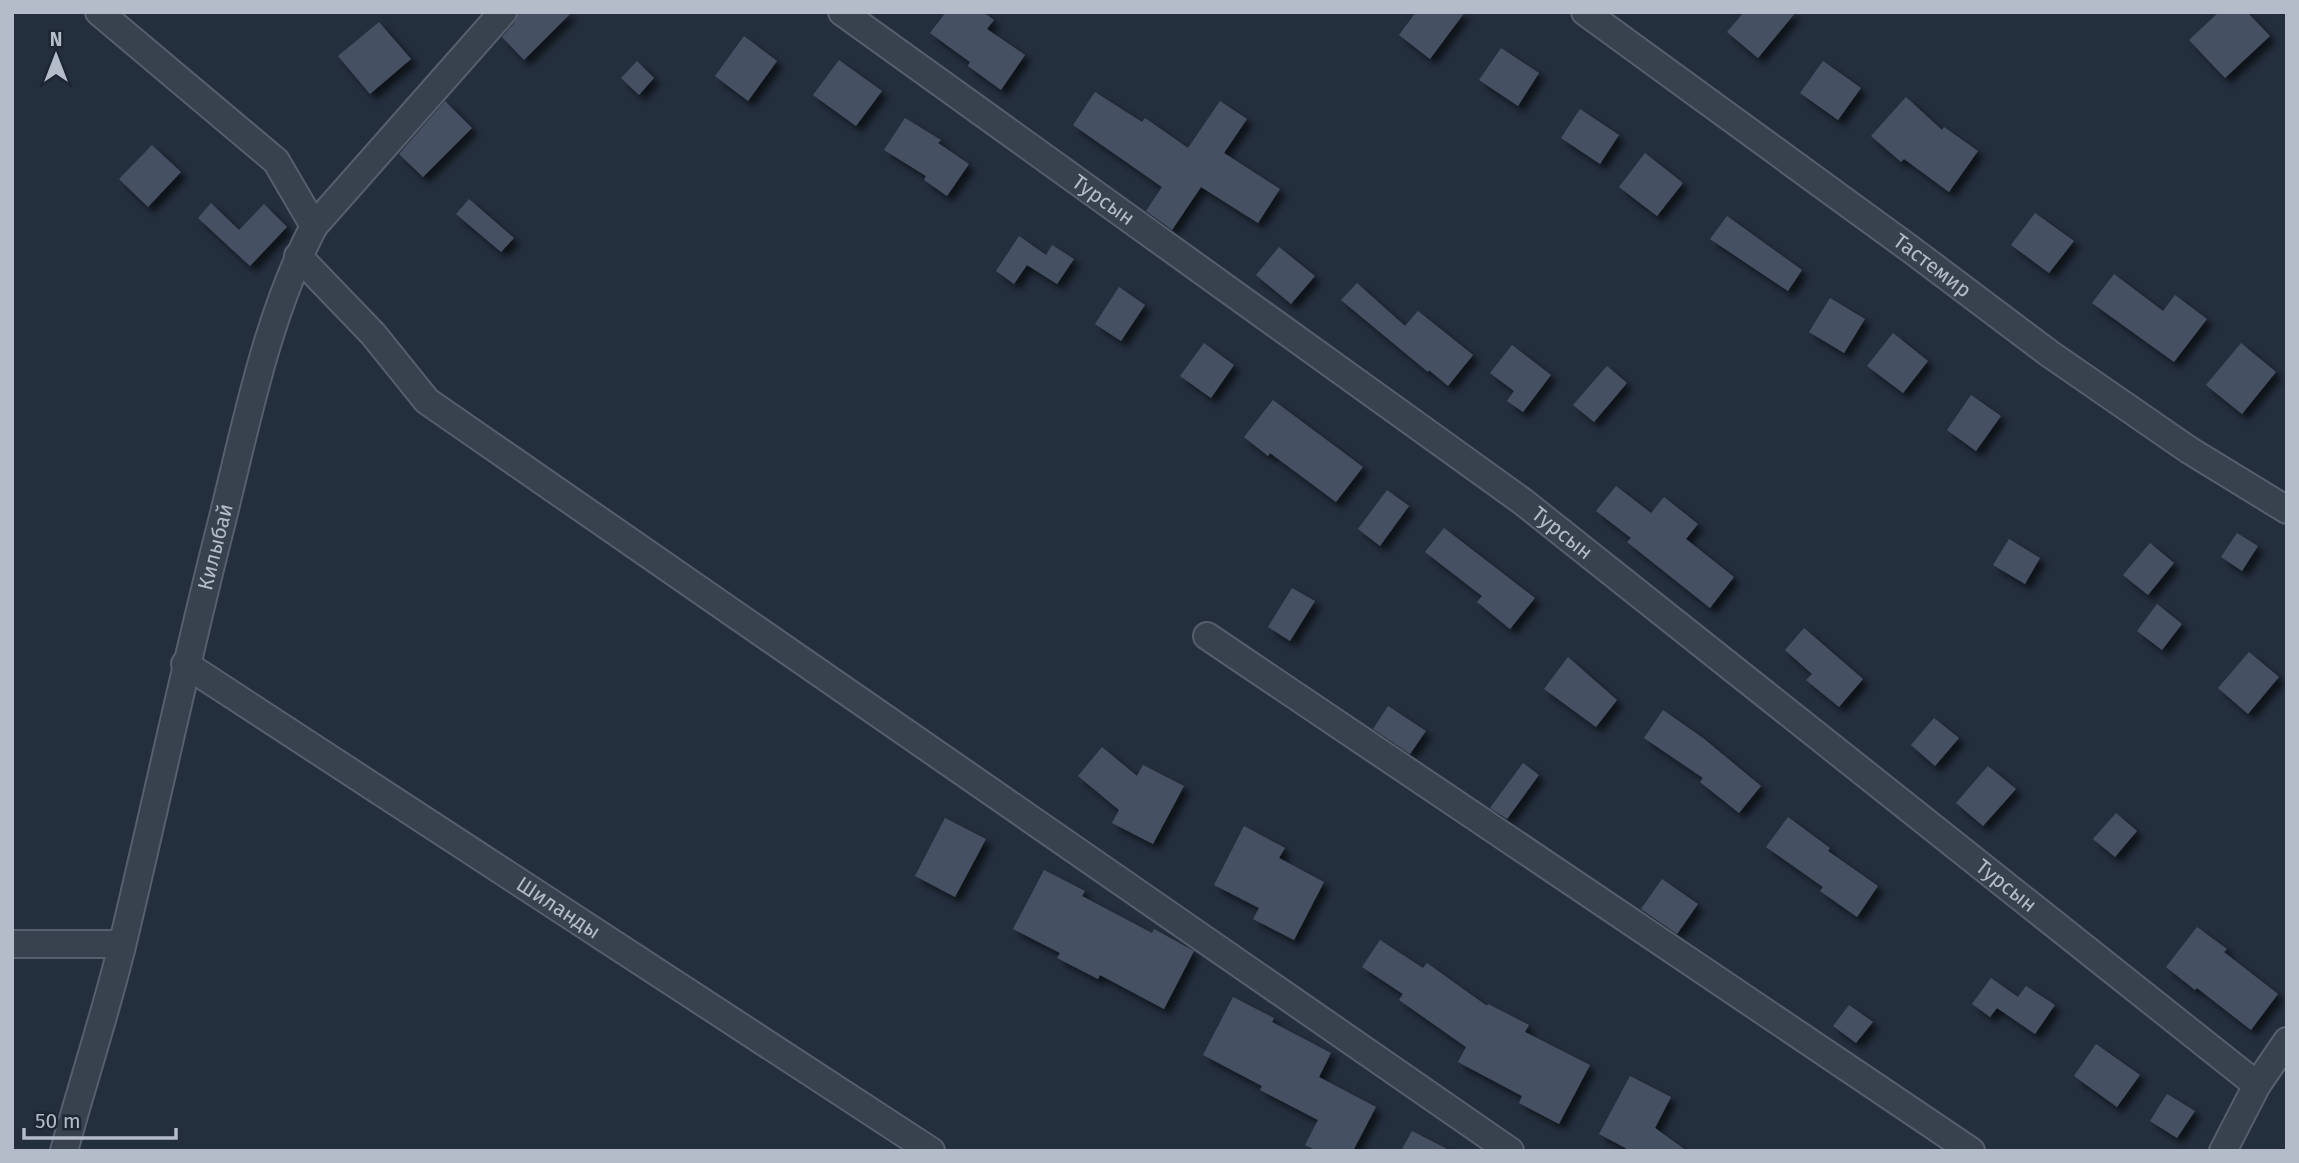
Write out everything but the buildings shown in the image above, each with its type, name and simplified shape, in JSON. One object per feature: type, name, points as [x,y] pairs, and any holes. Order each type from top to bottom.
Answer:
[{"type":"street","points":[[99,12],[276,161],[314,226]]},
{"type":"street","name":"Килыбай","points":[[64,1151],[122,944],[185,664],[261,368],[298,256],[314,226],[503,12]]},
{"type":"street","name":"Турсын","points":[[842,12],[1522,500],[2257,1085]]},
{"type":"street","name":"Тастемир","points":[[1586,12],[2050,354],[2189,450],[2287,510]]},
{"type":"street","points":[[298,256],[373,334],[427,401],[1510,1151]]},
{"type":"street","points":[[1208,636],[1971,1151]]},
{"type":"street","name":"Шиланды","points":[[185,664],[931,1151]]},
{"type":"street","points":[[12,944],[122,944]]},
{"type":"street","points":[[2223,1151],[2257,1085],[2287,1041]]}]
